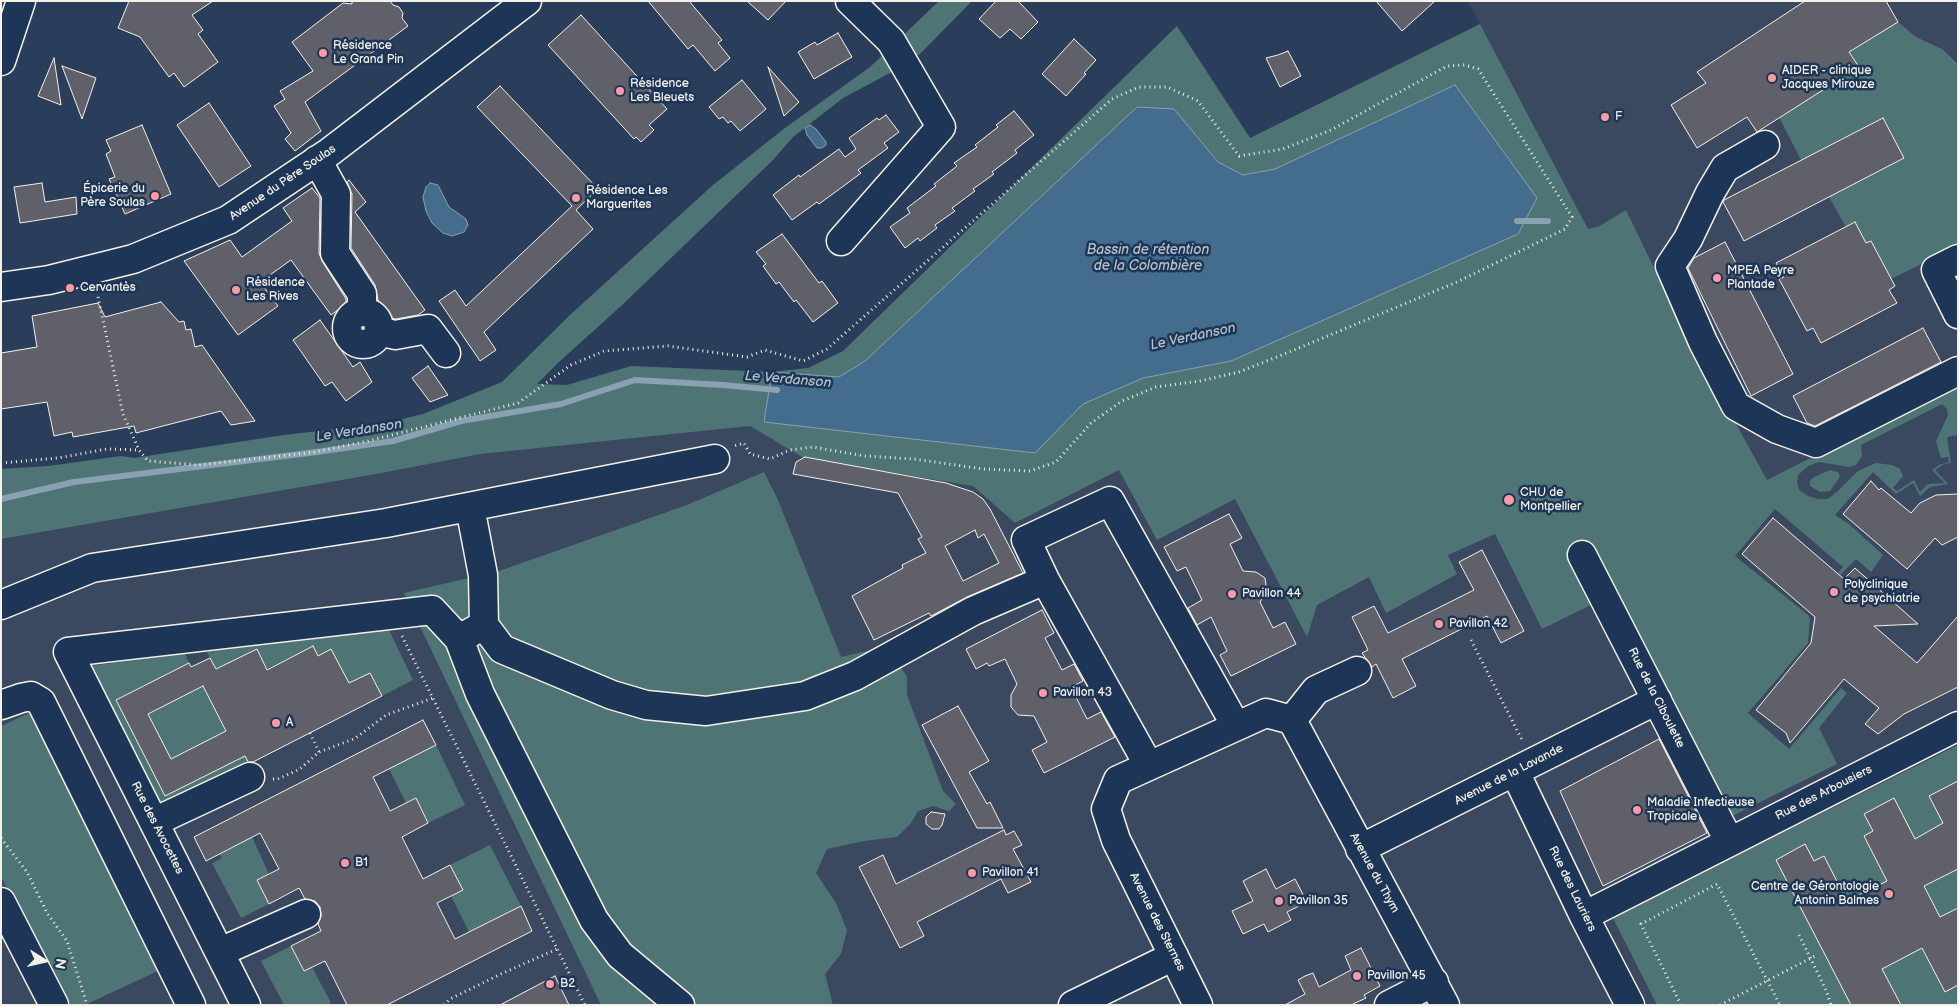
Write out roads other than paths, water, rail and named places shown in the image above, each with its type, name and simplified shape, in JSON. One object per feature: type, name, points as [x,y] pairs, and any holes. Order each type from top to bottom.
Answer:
[{"type":"main road","points":[[1,61],[21,1]]},
{"type":"main road","name":"Avenue du Père Soulas","points":[[1,287],[49,280],[133,259],[228,220],[317,160],[527,1]]},
{"type":"main road","points":[[841,241],[941,127],[891,41],[850,1]]},
{"type":"main road","points":[[1765,144],[1725,168],[1710,193],[1688,239],[1670,266],[1703,342],[1736,406],[1778,428],[1816,443],[1958,371]]},
{"type":"main road","points":[[317,160],[336,194],[334,253],[362,294],[371,322],[395,335],[428,329],[446,353]]},
{"type":"main road","points":[[1958,258],[1936,270],[1958,314]]},
{"type":"main road","points":[[1,605],[92,568],[386,522],[715,459]]},
{"type":"main road","points":[[1149,766],[1045,580],[1026,540],[1110,501],[1236,726]]},
{"type":"main road","points":[[470,507],[482,575],[484,625],[502,649],[612,695],[646,705],[706,711],[805,696],[855,676],[973,611],[1045,580]]},
{"type":"main road","name":"Rue de la Ciboulette","points":[[1582,555],[1730,841]]},
{"type":"main road","name":"Rue des Avocettes","points":[[246,1005],[68,652],[432,610],[459,639]]},
{"type":"main road","points":[[484,625],[459,639],[480,694],[594,920],[620,955],[680,1005]]},
{"type":"main road","points":[[1298,731],[1316,690],[1357,671]]},
{"type":"main road","points":[[1,705],[32,696],[41,702],[191,1005]]},
{"type":"main road","name":"Avenue de la Lavande","points":[[1360,849],[1657,700]]},
{"type":"main road","name":"Avenue des Sternes","points":[[1198,1005],[1116,840],[1106,809],[1118,780],[1266,712],[1298,731]]},
{"type":"main road","name":"Rue des Arbousiers","points":[[1584,916],[1958,726]]},
{"type":"main road","name":"Avenue du Thym","points":[[1298,731],[1360,849],[1440,993]]},
{"type":"main road","name":"Rue des Lauriers","points":[[1524,767],[1584,916],[1630,1005]]},
{"type":"main road","points":[[154,822],[250,777]]},
{"type":"main road","points":[[4,913],[54,1005]]},
{"type":"main road","points":[[220,952],[306,914]]},
{"type":"main road","points":[[1073,1005],[1174,956]]},
{"type":"main road","points":[[1389,1005],[1440,993]]},
{"type":"water","name":"Bassin de rétention de la Colombière","points":[[1455,85],[1537,198],[1518,234],[1231,361],[1143,378],[1083,404],[1035,453],[764,422],[772,372],[839,377],[865,361],[1137,107],[1174,109],[1218,162],[1243,175],[1275,169]]},
{"type":"water","points":[[810,125],[816,129],[826,142],[826,145],[822,148],[817,148],[807,135],[805,128]]},
{"type":"water","points":[[430,183],[438,185],[449,207],[466,219],[468,225],[464,232],[452,236],[443,233],[432,223],[426,211],[423,197],[426,187]]},
{"type":"waterway","name":"Le Verdanson","points":[[1517,221],[1548,221]]},
{"type":"waterway","name":"Le Verdanson","points":[[1,499],[74,482],[393,441],[461,421],[561,404],[635,380],[777,390]]},
{"type":"place","name":"Résidence Le Grand Pin","points":[[323,53]]},
{"type":"place","name":"AIDER - clinique Jacques Mirouze","points":[[1772,78]]},
{"type":"place","name":"Résidence Les Bleuets","points":[[620,91]]},
{"type":"place","name":"F","points":[[1605,117]]},
{"type":"place","name":"Épicerie du Père Soulas","points":[[155,196]]},
{"type":"place","name":"Résidence Les Marguerites","points":[[576,198]]},
{"type":"place","name":"MPEA Peyre Plantade","points":[[1717,278]]},
{"type":"place","name":"Cervantès","points":[[70,288]]},
{"type":"place","name":"Résidence Les Rives","points":[[236,290]]},
{"type":"place","name":"CHU de Montpellier","points":[[1509,500]]},
{"type":"place","name":"Polyclinique de psychiatrie","points":[[1834,592]]},
{"type":"place","name":"Pavillon 44","points":[[1232,594]]},
{"type":"place","name":"Pavillon 42","points":[[1439,624]]},
{"type":"place","name":"Pavillon 43","points":[[1043,693]]},
{"type":"place","name":"A","points":[[276,723]]},
{"type":"place","name":"Maladie Infectieuse Tropicale","points":[[1637,810]]},
{"type":"place","name":"B1","points":[[345,863]]},
{"type":"place","name":"Pavillon 41","points":[[972,873]]},
{"type":"place","name":"Centre de Gérontologie Antonin Balmes","points":[[1889,894]]},
{"type":"place","name":"Pavillon 35","points":[[1279,901]]},
{"type":"place","name":"Pavillon 45","points":[[1357,976]]},
{"type":"place","name":"B2","points":[[550,984]]}]
